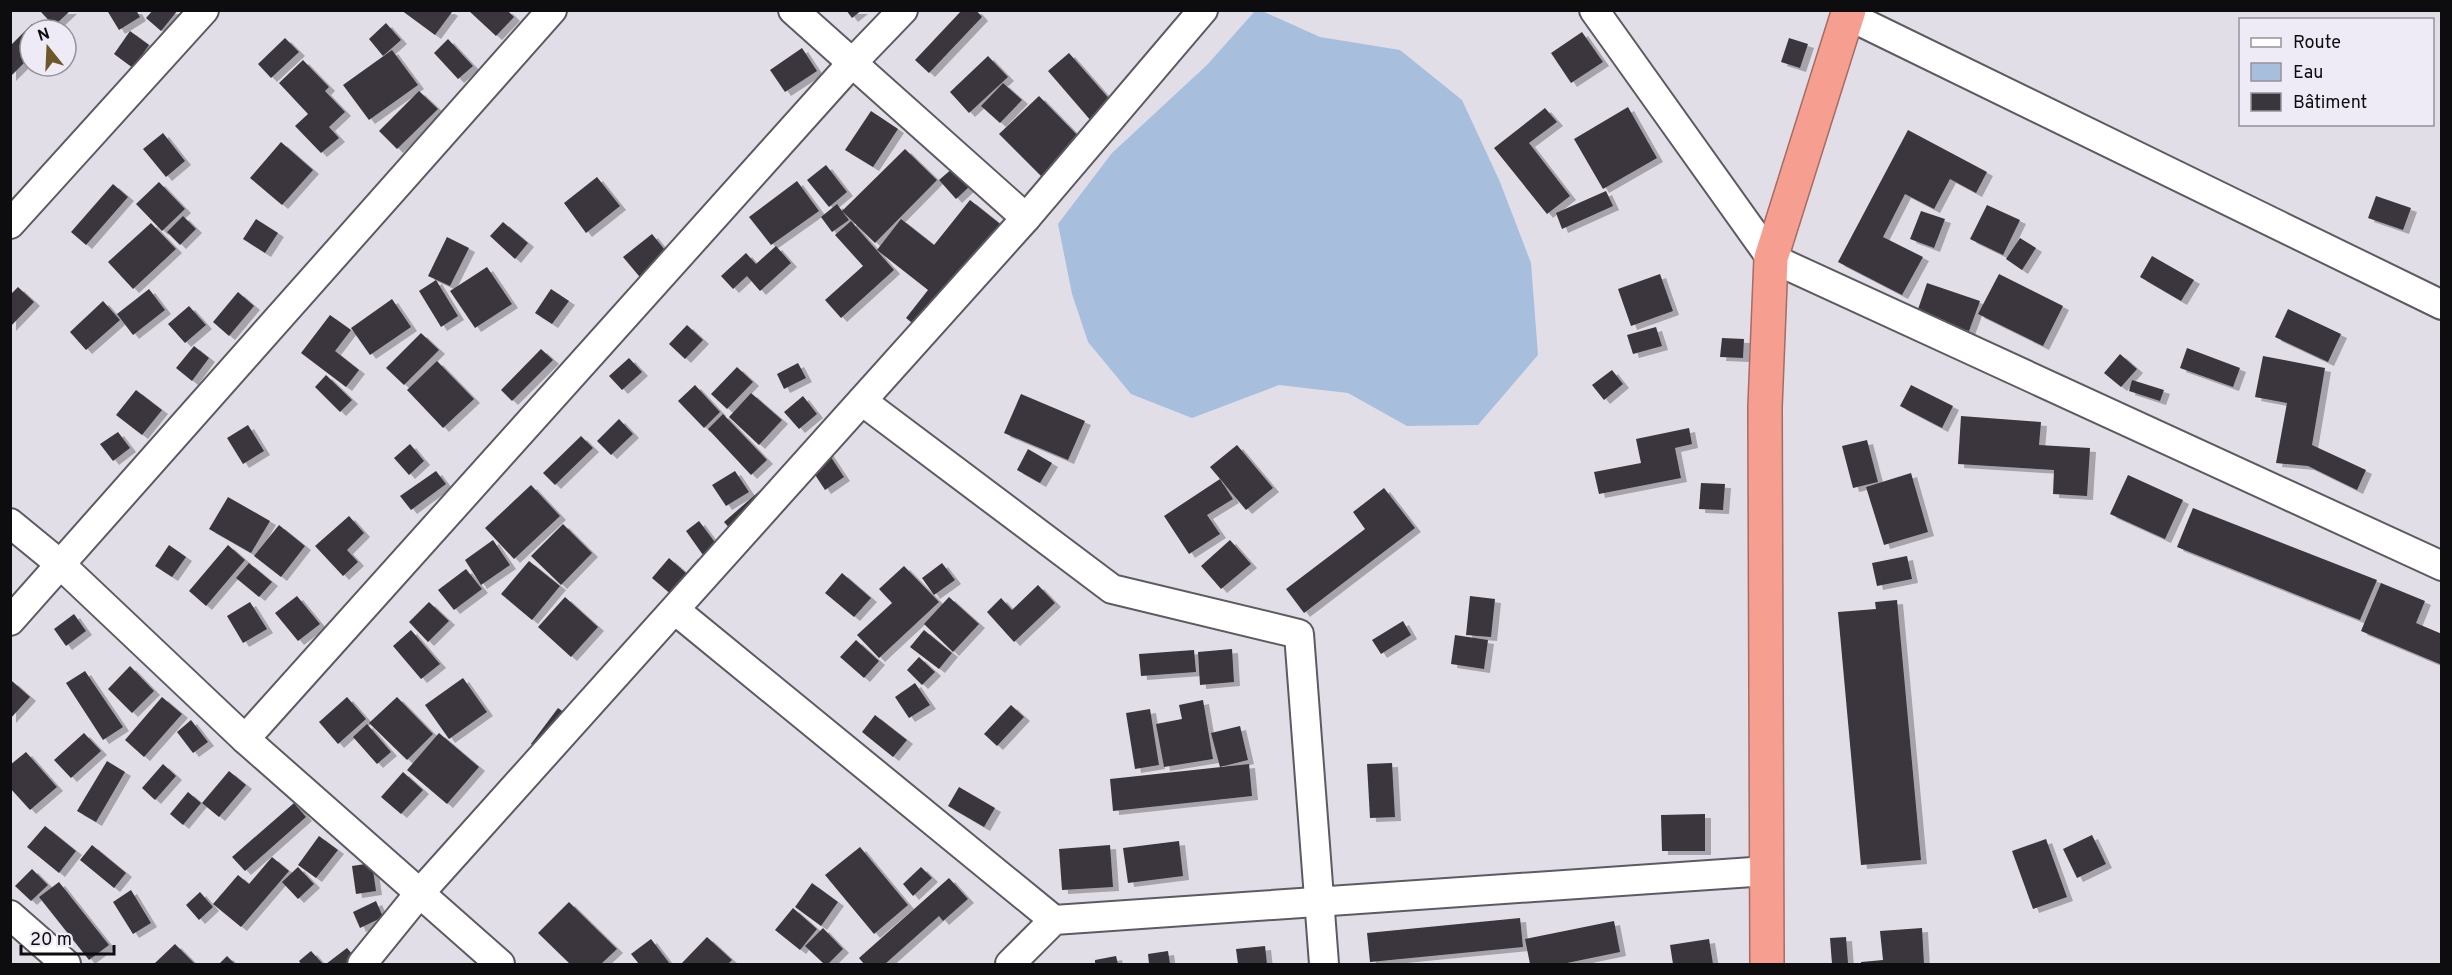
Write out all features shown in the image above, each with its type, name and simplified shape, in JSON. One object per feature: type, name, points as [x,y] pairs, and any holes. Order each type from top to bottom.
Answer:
[{"type":"highway","points":[[1767,964],[1764,406],[1771,258],[1848,13]]},
{"type":"street","points":[[10,224],[204,10]]},
{"type":"street","points":[[10,621],[552,10]]},
{"type":"street","points":[[793,10],[1026,218]]},
{"type":"street","points":[[245,740],[852,63],[903,10]]},
{"type":"street","points":[[362,964],[418,895],[1026,218],[1203,10]]},
{"type":"street","points":[[1594,10],[1771,258],[2442,566]]},
{"type":"street","points":[[1848,13],[2442,305]]},
{"type":"street","points":[[862,401],[1112,589],[1299,634],[1324,964]]},
{"type":"street","points":[[10,523],[60,564],[245,740],[418,895],[500,964]]},
{"type":"street","points":[[675,610],[1054,920]]},
{"type":"street","points":[[1010,964],[1054,920],[1767,871]]},
{"type":"street","points":[[10,915],[66,964]]},
{"type":"water","points":[[1255,11],[1262,11],[1320,37],[1400,50],[1462,100],[1500,182],[1531,263],[1538,355],[1478,425],[1407,426],[1348,393],[1279,385],[1192,418],[1131,394],[1088,342],[1072,294],[1058,224],[1112,153],[1207,65]]},
{"type":"building","points":[[42,10],[71,10],[62,18],[47,18],[41,12]]},
{"type":"building","points":[[136,10],[140,17],[119,30],[108,12]]},
{"type":"building","points":[[153,10],[178,10],[161,31],[146,18]]},
{"type":"building","points":[[401,10],[449,10],[452,12],[435,35]]},
{"type":"building","points":[[468,10],[507,10],[514,17],[496,36]]},
{"type":"building","points":[[846,10],[862,10],[852,18]]},
{"type":"building","points":[[962,10],[976,10],[982,17],[929,73],[915,60]]},
{"type":"building","points":[[386,23],[401,40],[383,56],[369,39]]},
{"type":"building","points":[[130,31],[149,45],[133,68],[114,54]]},
{"type":"building","points":[[1582,32],[1603,62],[1571,83],[1551,53]]},
{"type":"building","points":[[18,38],[18,69],[10,77],[10,46]]},
{"type":"building","points":[[285,38],[299,52],[271,78],[258,64]]},
{"type":"building","points":[[1789,38],[1808,44],[1800,68],[1781,62]]},
{"type":"building","points":[[448,39],[473,66],[458,79],[434,53]]},
{"type":"building","points":[[802,48],[817,71],[785,92],[770,70]]},
{"type":"building","points":[[392,50],[418,85],[369,120],[343,85]]},
{"type":"building","points":[[1069,53],[1120,111],[1098,129],[1048,71]]},
{"type":"building","points":[[988,56],[1008,77],[969,113],[950,92]]},
{"type":"building","points":[[303,60],[329,87],[325,91],[345,112],[329,127],[339,138],[321,153],[295,126],[308,114],[279,83]]},
{"type":"building","points":[[1003,83],[1022,100],[1000,123],[981,106]]},
{"type":"building","points":[[419,91],[438,109],[397,149],[379,131]]},
{"type":"building","points":[[1039,96],[1086,144],[1047,182],[999,134]]},
{"type":"building","points":[[1628,107],[1657,158],[1603,189],[1574,139]]},
{"type":"building","points":[[1545,108],[1557,122],[1529,143],[1570,196],[1547,214],[1494,148]]},
{"type":"building","points":[[871,111],[898,129],[873,167],[845,150]]},
{"type":"building","points":[[1908,130],[1987,172],[1976,193],[1950,179],[1934,209],[1905,194],[1883,237],[1923,257],[1902,295],[1838,262]]},
{"type":"building","points":[[163,133],[185,161],[166,177],[143,149]]},
{"type":"building","points":[[281,142],[313,170],[282,205],[250,178]]},
{"type":"building","points":[[905,149],[937,180],[875,243],[842,211]]},
{"type":"building","points":[[826,165],[847,192],[829,207],[807,180]]},
{"type":"building","points":[[953,168],[970,186],[956,199],[939,180]]},
{"type":"building","points":[[597,177],[620,206],[586,233],[564,203]]},
{"type":"building","points":[[797,181],[819,211],[771,245],[749,217]]},
{"type":"building","points":[[159,182],[185,209],[162,231],[136,204]]},
{"type":"building","points":[[113,184],[128,197],[86,245],[71,232]]},
{"type":"building","points":[[1606,191],[1613,206],[1562,229],[1556,213]]},
{"type":"building","points":[[2376,196],[2411,208],[2403,230],[2368,218]]},
{"type":"building","points":[[970,200],[1009,231],[926,334],[906,318],[928,290],[877,250],[901,219],[934,245]]},
{"type":"building","points":[[837,204],[849,220],[832,232],[821,217]]},
{"type":"building","points":[[1987,205],[2020,220],[2003,255],[1970,239]]},
{"type":"building","points":[[1921,211],[1945,219],[1934,248],[1910,239]]},
{"type":"building","points":[[183,216],[196,229],[180,245],[167,232]]},
{"type":"building","points":[[256,219],[278,233],[265,253],[243,239]]},
{"type":"building","points":[[851,221],[894,270],[841,318],[825,300],[863,266],[835,235]]},
{"type":"building","points":[[503,222],[528,243],[515,259],[490,236]]},
{"type":"building","points":[[151,223],[176,249],[133,289],[108,262]]},
{"type":"building","points":[[652,234],[673,260],[644,282],[623,257]]},
{"type":"building","points":[[447,237],[469,248],[450,286],[428,276]]},
{"type":"building","points":[[2020,238],[2036,248],[2022,270],[2006,259]]},
{"type":"building","points":[[776,246],[791,263],[760,291],[747,276],[733,289],[721,276],[746,253],[756,264]]},
{"type":"building","points":[[2152,256],[2194,280],[2181,301],[2140,277]]},
{"type":"building","points":[[487,267],[512,304],[475,328],[450,291]]},
{"type":"building","points":[[1660,274],[1673,311],[1631,326],[1618,289]]},
{"type":"building","points":[[1999,274],[2063,306],[2043,346],[1978,314]]},
{"type":"building","points":[[436,280],[458,316],[441,327],[419,291]]},
{"type":"building","points":[[1927,283],[1980,301],[1969,331],[1916,315]]},
{"type":"building","points":[[18,287],[34,302],[10,327],[10,295]]},
{"type":"building","points":[[149,289],[165,310],[133,335],[117,314]]},
{"type":"building","points":[[551,289],[569,301],[552,324],[535,313]]},
{"type":"building","points":[[238,292],[254,306],[229,336],[213,322]]},
{"type":"building","points":[[392,299],[411,327],[370,355],[351,328]]},
{"type":"building","points":[[103,301],[120,320],[86,350],[70,332]]},
{"type":"building","points":[[189,306],[206,325],[185,343],[168,324]]},
{"type":"building","points":[[2288,309],[2341,334],[2328,362],[2275,337]]},
{"type":"building","points":[[330,315],[351,330],[335,351],[359,370],[346,387],[301,353]]},
{"type":"building","points":[[687,325],[703,340],[685,359],[669,344]]},
{"type":"building","points":[[1656,327],[1662,346],[1633,354],[1627,335]]},
{"type":"building","points":[[421,333],[439,350],[404,385],[386,368]]},
{"type":"building","points":[[1722,338],[1744,339],[1743,358],[1720,357]]},
{"type":"building","points":[[194,346],[209,358],[192,381],[176,368]]},
{"type":"building","points":[[2187,348],[2240,368],[2233,387],[2180,368]]},
{"type":"building","points":[[541,349],[553,360],[512,401],[501,390]]},
{"type":"building","points":[[2120,354],[2137,369],[2121,387],[2104,373]]},
{"type":"building","points":[[2263,356],[2325,368],[2312,445],[2366,470],[2357,490],[2308,466],[2276,463],[2287,403],[2255,397]]},
{"type":"building","points":[[629,358],[642,372],[622,390],[609,376]]},
{"type":"building","points":[[437,361],[474,399],[443,428],[407,390]]},
{"type":"building","points":[[798,363],[806,378],[784,389],[777,374]]},
{"type":"building","points":[[737,367],[753,382],[727,409],[711,394]]},
{"type":"building","points":[[1612,370],[1623,384],[1604,400],[1592,385]]},
{"type":"building","points":[[326,375],[352,400],[340,412],[315,387]]},
{"type":"building","points":[[2132,380],[2164,390],[2160,401],[2129,391]]},
{"type":"building","points":[[695,385],[720,412],[704,428],[678,401]]},
{"type":"building","points":[[1911,385],[1953,406],[1942,428],[1900,406]]},
{"type":"building","points":[[136,390],[162,410],[142,435],[116,415]]},
{"type":"building","points":[[751,393],[782,420],[759,445],[729,417]]},
{"type":"building","points":[[1021,394],[1085,421],[1068,460],[1004,433]]},
{"type":"building","points":[[803,396],[817,414],[799,429],[784,412]]},
{"type":"building","points":[[723,414],[767,460],[751,475],[708,429]]},
{"type":"building","points":[[1961,416],[2041,422],[2039,445],[2090,448],[2087,496],[2053,494],[2054,470],[1958,464]]},
{"type":"building","points":[[619,419],[633,434],[611,455],[597,441]]},
{"type":"building","points":[[248,425],[264,451],[243,464],[227,438]]},
{"type":"building","points":[[1689,428],[1692,444],[1675,448],[1681,478],[1599,494],[1594,472],[1641,463],[1636,439]]},
{"type":"building","points":[[118,432],[130,448],[113,461],[100,444]]},
{"type":"building","points":[[581,436],[593,448],[555,485],[543,473]]},
{"type":"building","points":[[1867,440],[1878,482],[1853,488],[1842,446]]},
{"type":"building","points":[[410,444],[424,461],[409,475],[394,458]]},
{"type":"building","points":[[1237,445],[1273,488],[1246,510],[1210,467]]},
{"type":"building","points":[[1028,449],[1052,463],[1040,483],[1017,470]]},
{"type":"building","points":[[827,451],[844,477],[825,490],[808,464]]},
{"type":"building","points":[[436,471],[446,484],[411,510],[400,496]]},
{"type":"building","points":[[735,471],[749,492],[726,506],[712,485]]},
{"type":"building","points":[[1911,473],[1928,532],[1884,545],[1866,487]]},
{"type":"building","points":[[2128,475],[2183,500],[2165,539],[2110,514]]},
{"type":"building","points":[[1220,479],[1233,499],[1207,515],[1220,534],[1189,554],[1164,516]]},
{"type":"building","points":[[1701,483],[1725,484],[1723,510],[1699,509]]},
{"type":"building","points":[[531,485],[560,516],[514,559],[485,528]]},
{"type":"building","points":[[764,487],[780,505],[741,541],[724,522]]},
{"type":"building","points":[[1384,488],[1415,528],[1304,613],[1286,589],[1365,529],[1353,512]]},
{"type":"building","points":[[228,497],[270,521],[251,553],[209,529]]},
{"type":"building","points":[[2193,508],[2377,580],[2360,620],[2177,547]]},
{"type":"building","points":[[349,516],[364,533],[347,550],[358,562],[343,576],[315,546]]},
{"type":"building","points":[[699,521],[717,545],[703,555],[686,531]]},
{"type":"building","points":[[563,524],[592,553],[561,585],[531,556]]},
{"type":"building","points":[[279,525],[305,546],[281,577],[254,556]]},
{"type":"building","points":[[493,540],[510,565],[481,585],[465,560]]},
{"type":"building","points":[[1230,540],[1251,564],[1221,589],[1201,566]]},
{"type":"building","points":[[169,545],[186,557],[172,577],[155,566]]},
{"type":"building","points":[[228,545],[245,560],[206,606],[189,591]]},
{"type":"building","points":[[1907,556],[1912,579],[1877,586],[1872,563]]},
{"type":"building","points":[[669,558],[686,573],[698,559],[716,574],[687,608],[652,578]]},
{"type":"building","points":[[529,561],[560,586],[532,620],[501,594]]},
{"type":"building","points":[[249,563],[272,582],[259,597],[236,578]]},
{"type":"building","points":[[942,563],[955,580],[934,595],[922,578]]},
{"type":"building","points":[[904,566],[939,602],[879,658],[857,635],[892,603],[879,589]]},
{"type":"building","points":[[466,569],[482,589],[454,610],[438,590]]},
{"type":"building","points":[[842,573],[871,598],[854,617],[825,593]]},
{"type":"building","points":[[2381,583],[2425,601],[2416,623],[2442,634],[2442,665],[2361,631]]},
{"type":"building","points":[[1038,585],[1055,603],[1014,642],[987,612],[1001,598],[1012,610]]},
{"type":"building","points":[[297,596],[320,624],[298,641],[275,613]]},
{"type":"building","points":[[1470,596],[1495,599],[1491,637],[1466,635]]},
{"type":"building","points":[[565,597],[598,627],[571,657],[538,627]]},
{"type":"building","points":[[949,597],[979,624],[953,652],[924,624]]},
{"type":"building","points":[[1897,600],[1921,860],[1861,865],[1838,612],[1876,609],[1875,602]]},
{"type":"building","points":[[250,602],[267,629],[243,643],[227,616]]},
{"type":"building","points":[[429,602],[449,621],[428,642],[409,622]]},
{"type":"building","points":[[74,614],[86,631],[66,646],[54,629]]},
{"type":"building","points":[[1403,621],[1411,635],[1381,654],[1372,640]]},
{"type":"building","points":[[411,630],[440,664],[421,679],[393,646]]},
{"type":"building","points":[[924,630],[952,653],[939,669],[910,647]]},
{"type":"building","points":[[1455,635],[1488,640],[1484,669],[1451,664]]},
{"type":"building","points":[[856,640],[879,661],[864,678],[840,657]]},
{"type":"building","points":[[1232,649],[1234,682],[1200,685],[1198,652]]},
{"type":"building","points":[[1194,650],[1196,672],[1141,676],[1139,654]]},
{"type":"building","points":[[919,657],[935,672],[922,685],[907,670]]},
{"type":"building","points":[[130,666],[154,691],[132,713],[108,689]]},
{"type":"building","points":[[85,671],[123,727],[103,740],[66,683]]},
{"type":"building","points":[[463,678],[487,712],[449,739],[425,705]]},
{"type":"building","points":[[12,681],[30,697],[10,719],[10,683]]},
{"type":"building","points":[[915,683],[930,705],[909,718],[895,697]]},
{"type":"building","points":[[162,697],[182,714],[144,757],[125,740]]},
{"type":"building","points":[[347,697],[366,719],[338,744],[319,722]]},
{"type":"building","points":[[397,697],[433,734],[407,760],[369,723]]},
{"type":"building","points":[[1203,700],[1213,759],[1164,767],[1156,724],[1182,719],[1179,705]]},
{"type":"building","points":[[1011,705],[1024,717],[997,746],[984,734]]},
{"type":"building","points":[[558,708],[575,720],[548,756],[531,744]]},
{"type":"building","points":[[1150,709],[1159,765],[1135,769],[1126,713]]},
{"type":"building","points":[[875,715],[907,740],[893,757],[862,732]]},
{"type":"building","points":[[191,720],[208,742],[193,753],[177,732]]},
{"type":"building","points":[[367,724],[391,752],[377,764],[353,737]]},
{"type":"building","points":[[1240,726],[1248,760],[1220,767],[1211,733]]},
{"type":"building","points":[[84,733],[101,751],[71,778],[54,760]]},
{"type":"building","points":[[439,733],[479,767],[447,804],[407,770]]},
{"type":"building","points":[[26,752],[57,787],[30,810],[10,788],[10,765]]},
{"type":"building","points":[[107,761],[125,772],[96,822],[77,811]]},
{"type":"building","points":[[1392,763],[1395,817],[1370,818],[1367,764]]},
{"type":"building","points":[[163,764],[176,776],[155,800],[142,788]]},
{"type":"building","points":[[1249,764],[1252,796],[1113,811],[1110,779]]},
{"type":"building","points":[[229,771],[246,785],[219,817],[202,803]]},
{"type":"building","points":[[403,772],[423,790],[401,814],[381,797]]},
{"type":"building","points":[[959,787],[995,808],[984,827],[948,806]]},
{"type":"building","points":[[188,792],[201,803],[183,825],[170,814]]},
{"type":"building","points":[[294,803],[306,817],[245,871],[232,857]]},
{"type":"building","points":[[1705,814],[1705,851],[1662,851],[1661,815]]},
{"type":"building","points":[[45,826],[76,851],[59,873],[27,847]]},
{"type":"building","points":[[2092,835],[2106,864],[2077,878],[2063,849]]},
{"type":"building","points":[[319,836],[338,850],[316,878],[298,865]]},
{"type":"building","points":[[2046,839],[2067,897],[2033,909],[2012,851]]},
{"type":"building","points":[[1179,841],[1183,876],[1128,883],[1123,848]]},
{"type":"building","points":[[92,845],[126,873],[114,888],[80,860]]},
{"type":"building","points":[[1110,845],[1113,887],[1062,890],[1059,849]]},
{"type":"building","points":[[860,847],[908,905],[874,934],[825,875]]},
{"type":"building","points":[[272,857],[289,871],[241,927],[213,904],[238,875],[249,884]]},
{"type":"building","points":[[372,863],[376,891],[356,894],[352,866]]},
{"type":"building","points":[[298,867],[314,884],[298,899],[282,882]]},
{"type":"building","points":[[921,867],[932,878],[913,896],[903,884]]},
{"type":"building","points":[[32,869],[48,885],[31,901],[15,886]]},
{"type":"building","points":[[949,878],[968,899],[943,921],[939,916],[885,964],[864,964],[859,958]]},
{"type":"building","points":[[59,882],[109,945],[89,960],[39,897]]},
{"type":"building","points":[[812,883],[838,902],[821,926],[795,907]]},
{"type":"building","points":[[131,890],[151,923],[133,934],[113,902]]},
{"type":"building","points":[[200,892],[213,907],[199,920],[186,905]]},
{"type":"building","points":[[376,901],[383,917],[360,928],[353,912]]},
{"type":"building","points":[[569,902],[617,949],[601,964],[570,964],[538,933]]},
{"type":"building","points":[[793,908],[817,929],[800,950],[775,930]]},
{"type":"building","points":[[1520,918],[1523,947],[1370,962],[1367,933]]},
{"type":"building","points":[[1614,921],[1620,952],[1568,964],[1530,964],[1525,939]]},
{"type":"building","points":[[823,928],[843,949],[828,964],[824,964],[805,946]]},
{"type":"building","points":[[1922,928],[1924,964],[1861,964],[1861,962],[1883,960],[1880,931]]},
{"type":"building","points":[[707,937],[732,960],[728,964],[681,964]]},
{"type":"building","points":[[1846,937],[1848,963],[1832,964],[1830,938]]},
{"type":"building","points":[[651,939],[670,964],[639,964],[631,954]]},
{"type":"building","points":[[1709,939],[1713,964],[1673,964],[1670,945]]},
{"type":"building","points":[[175,944],[195,964],[155,963]]},
{"type":"building","points":[[1265,946],[1267,964],[1238,964],[1236,949]]},
{"type":"building","points":[[347,948],[360,963],[326,964]]},
{"type":"building","points":[[311,951],[323,964],[301,964],[299,961]]},
{"type":"building","points":[[1168,951],[1170,964],[1149,964],[1148,954]]},
{"type":"building","points":[[227,956],[235,964],[219,964]]},
{"type":"building","points":[[1116,956],[1118,964],[1095,964],[1095,960]]}]
